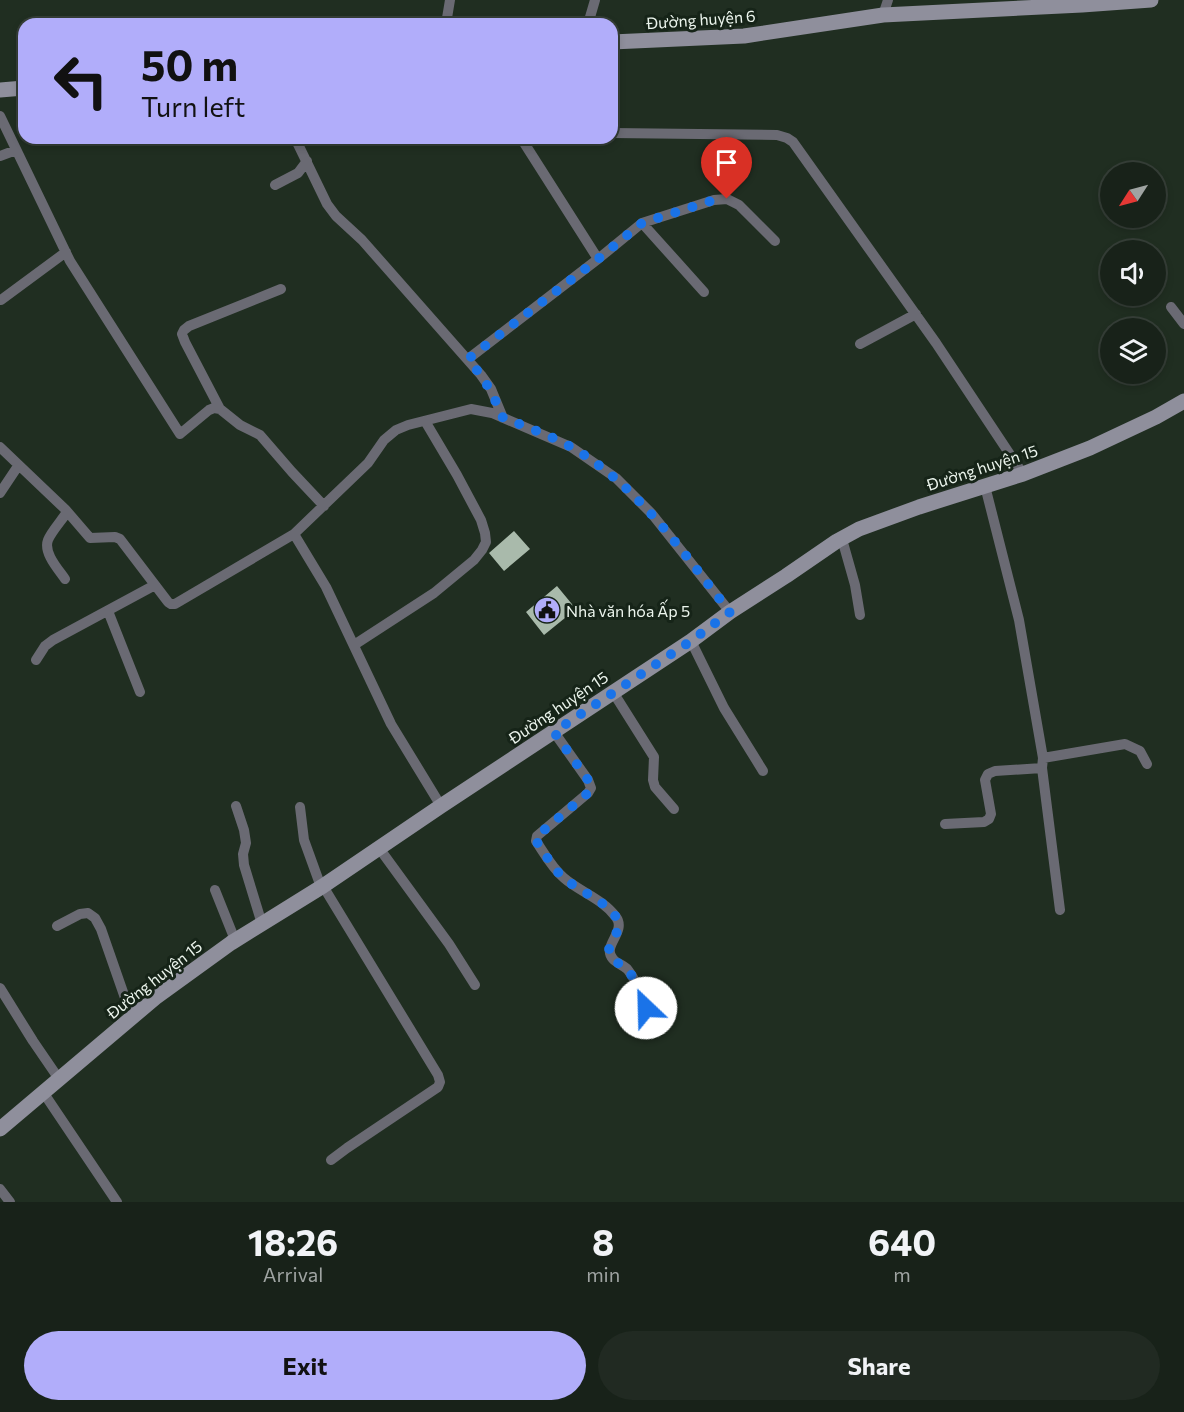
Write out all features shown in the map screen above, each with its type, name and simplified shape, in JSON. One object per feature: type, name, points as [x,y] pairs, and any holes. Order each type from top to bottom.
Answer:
[{"type":"street","points":[[447,18],[450,0]]},
{"type":"street","points":[[590,18],[595,0]]},
{"type":"street","points":[[883,15],[888,0]]},
{"type":"street","name":"Đường huyện 6","points":[[618,42],[744,36],[883,15],[1151,0]]},
{"type":"street","points":[[0,90],[18,88]]},
{"type":"street","points":[[0,116],[66,252],[180,434],[208,410],[220,409]]},
{"type":"street","points":[[618,133],[777,135],[793,142],[916,314],[1023,474]]},
{"type":"street","points":[[298,144],[327,204],[482,375],[491,389],[503,418]]},
{"type":"street","points":[[525,144],[598,259]]},
{"type":"street","points":[[0,156],[16,150]]},
{"type":"street","points":[[275,185],[298,173],[307,160]]},
{"type":"street","points":[[468,359],[642,223],[714,200],[727,199],[739,205],[775,241]]},
{"type":"street","points":[[642,223],[704,292]]},
{"type":"street","points":[[1,300],[66,252]]},
{"type":"street","points":[[281,289],[189,326],[182,334],[220,409],[240,425],[260,435],[324,506]]},
{"type":"street","points":[[1171,307],[1184,324]]},
{"type":"street","points":[[860,344],[916,314]]},
{"type":"street","name":"Đường huyện 15","points":[[0,1129],[155,998],[235,940],[322,886],[842,539],[859,529],[1023,474],[1090,448],[1184,401]]},
{"type":"street","points":[[0,447],[68,512],[90,538],[115,537],[120,540],[168,602],[175,604],[294,534],[368,463],[384,440],[396,430],[471,409],[492,412],[571,447],[616,478],[652,514],[730,612]]},
{"type":"street","points":[[354,645],[434,593],[474,560],[486,542],[481,520],[425,421]]},
{"type":"street","points":[[0,493],[18,466]]},
{"type":"street","points":[[985,486],[1019,620],[1042,763],[1059,910]]},
{"type":"street","points":[[65,579],[49,555],[47,541],[68,512]]},
{"type":"street","points":[[294,534],[326,587],[391,724],[441,806]]},
{"type":"street","points":[[842,539],[855,585],[860,615]]},
{"type":"street","points":[[36,660],[45,646],[53,640],[155,585]]},
{"type":"street","points":[[108,611],[140,692]]},
{"type":"street","points":[[691,641],[724,708],[763,771]]},
{"type":"street","points":[[613,692],[654,757],[655,787],[674,809]]},
{"type":"street","points":[[554,732],[588,780],[591,788],[537,836],[536,841],[558,873],[601,903],[615,916],[619,923],[618,931],[609,952],[612,959],[627,969],[636,985],[646,1008],[649,1026]]},
{"type":"street","points":[[945,824],[984,822],[989,819],[991,814],[986,780],[988,774],[995,771],[1125,744],[1140,751],[1147,764]]},
{"type":"street","points":[[236,806],[246,843],[243,854],[244,866],[262,924]]},
{"type":"street","points":[[300,807],[304,840],[322,886],[438,1075],[440,1082],[438,1087],[331,1160]]},
{"type":"street","points":[[379,848],[476,985]]},
{"type":"street","points":[[215,890],[235,940]]},
{"type":"street","points":[[57,926],[80,914],[88,913],[95,918],[101,929],[132,1018]]},
{"type":"street","points":[[0,988],[59,1079]]},
{"type":"street","points":[[43,1092],[117,1202]]},
{"type":"street","points":[[0,1189],[10,1202]]},
{"type":"building","points":[[514,531],[530,549],[504,571],[489,553]]},
{"type":"building","points":[[557,586],[576,609],[544,635],[526,612]]},
{"type":"place","name":"Nhà văn hóa Ấp 5","points":[[547,610]]},
{"type":"route","points":[[646,1008],[627,969],[612,959],[609,952],[618,931],[619,923],[615,916],[609,909],[558,873],[536,841],[537,836],[591,788],[588,780],[554,732],[691,641],[730,612],[652,514],[616,478],[571,447],[503,418],[491,389],[468,359],[642,223],[714,200],[727,199]]}]
